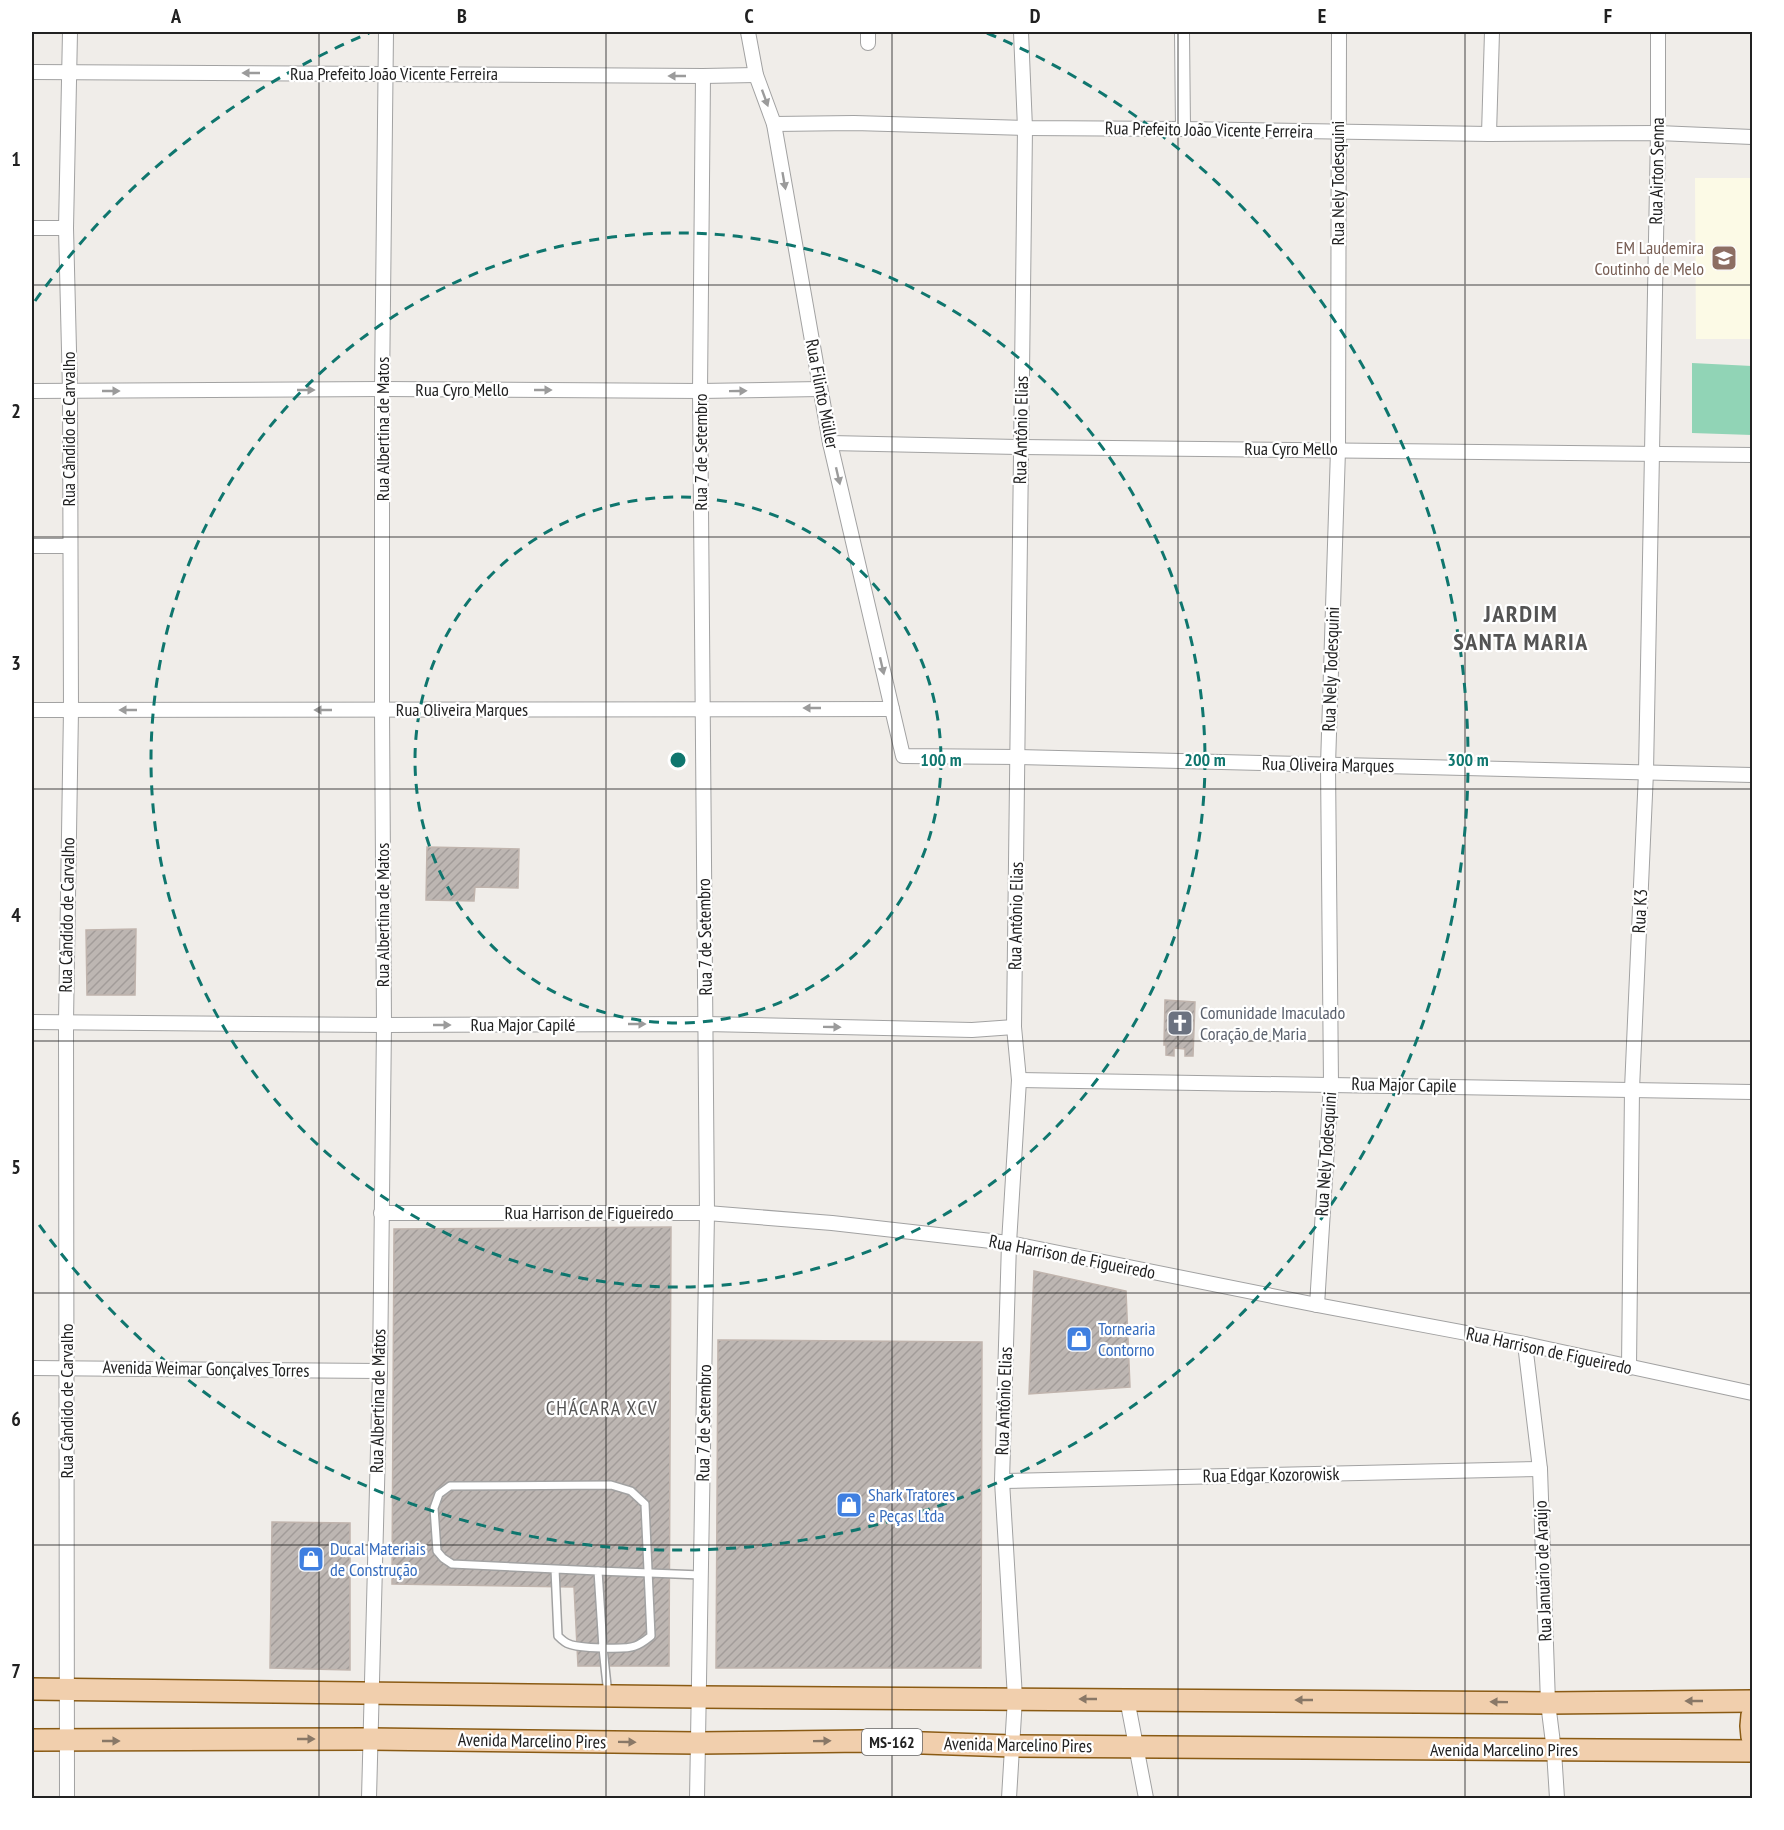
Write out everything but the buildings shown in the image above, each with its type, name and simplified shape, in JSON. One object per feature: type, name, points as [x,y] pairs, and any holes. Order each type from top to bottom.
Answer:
[{"type":"main road","points":[[32,1689],[700,1697],[1752,1701]]},
{"type":"main road","points":[[1752,1714],[1752,1737]]},
{"type":"main road","name":"Avenida Marcelino Pires","points":[[32,1740],[370,1739],[698,1743],[865,1741],[1012,1746],[1752,1751]]},
{"type":"street","name":"Rua Cândido de Carvalho","points":[[67,1798],[66,1022],[71,710],[70,391],[66,228],[70,32]]},
{"type":"street","name":"Rua Albertina de Matos","points":[[369,1798],[380,1371],[384,1025],[382,389],[386,32]]},
{"type":"street","name":"Rua Filinto Müller","points":[[748,32],[756,75],[774,124],[830,443],[903,756]]},
{"type":"street","name":"Rua Antônio Elias","points":[[1009,1798],[1015,1698],[1002,1481],[1009,1243],[1019,1080],[1014,1027],[1025,128],[1021,32]]},
{"type":"street","points":[[1182,32],[1183,129]]},
{"type":"street","name":"Rua Nely Todesquini","points":[[1317,1305],[1331,1084],[1328,765],[1338,450],[1339,32]]},
{"type":"street","points":[[1489,134],[1492,32]]},
{"type":"street","name":"Rua Airton Senna","points":[[1651,455],[1658,32]]},
{"type":"street","name":"Rua Prefeito João Vicente Ferreira","points":[[32,72],[756,75]]},
{"type":"street","name":"Rua 7 de Setembro","points":[[697,1798],[707,1213],[700,391],[703,76]]},
{"type":"street","name":"Rua Prefeito João Vicente Ferreira","points":[[774,124],[854,123],[1025,128],[1489,134],[1658,133],[1752,137]]},
{"type":"street","points":[[32,228],[66,228]]},
{"type":"street","name":"Rua Cyro Mello","points":[[32,391],[820,389]]},
{"type":"street","name":"Rua Cyro Mello","points":[[830,443],[1752,455]]},
{"type":"street","name":"Rua K3","points":[[1629,1368],[1632,1089],[1646,772],[1651,455]]},
{"type":"street","points":[[32,546],[70,546]]},
{"type":"street","name":"Rua Oliveira Marques","points":[[32,710],[892,709]]},
{"type":"street","name":"Rua Oliveira Marques","points":[[903,756],[1752,775]]},
{"type":"street","name":"Rua Major Capilé","points":[[32,1022],[384,1025],[706,1024],[972,1030],[1014,1027]]},
{"type":"street","name":"Rua Major Capile","points":[[1019,1080],[1752,1092]]},
{"type":"street","name":"Rua Harrison de Figueiredo","points":[[381,1213],[707,1213],[832,1223],[1009,1243],[1525,1344],[1752,1393]]},
{"type":"street","name":"Rua Januário de Araújo","points":[[1525,1344],[1540,1469],[1548,1702],[1557,1798]]},
{"type":"street","name":"Avenida Weimar Gonçalves Torres","points":[[32,1368],[380,1371]]},
{"type":"street","name":"Rua Edgar Kozorowisk","points":[[1002,1481],[1540,1469]]},
{"type":"street","points":[[1127,1699],[1146,1798]]},
{"type":"lane","points":[[555,1569],[558,1636],[571,1645],[633,1648],[651,1636],[648,1573],[645,1504],[631,1491],[611,1485],[450,1486],[439,1494],[434,1508],[437,1551],[452,1564],[598,1571],[648,1573],[702,1575]]},
{"type":"lane","points":[[598,1571],[608,1696]]},
{"type":"shaded area","name":"EM Laudemira Coutinho de Melo","points":[[1695,178],[1752,178],[1752,339],[1696,339]]},
{"type":"green space","points":[[1692,363],[1752,366],[1752,435],[1692,433]]},
{"type":"place","name":"EM Laudemira Coutinho de Melo","points":[[1724,258]]},
{"type":"place","name":"Comunidade Imaculado Coração de Maria","points":[[1180,1023]]},
{"type":"place","name":"Tornearia Contorno","points":[[1079,1339]]},
{"type":"place","name":"Shark Tratores e Peças Ltda","points":[[849,1505]]},
{"type":"place","name":"Ducal Materiais de Construção","points":[[311,1559]]},
{"type":"district","name":"JARDIM SANTA MARIA","points":[[1521,628]]},
{"type":"district","name":"CHÁCARA XCV","points":[[602,1408]]}]
